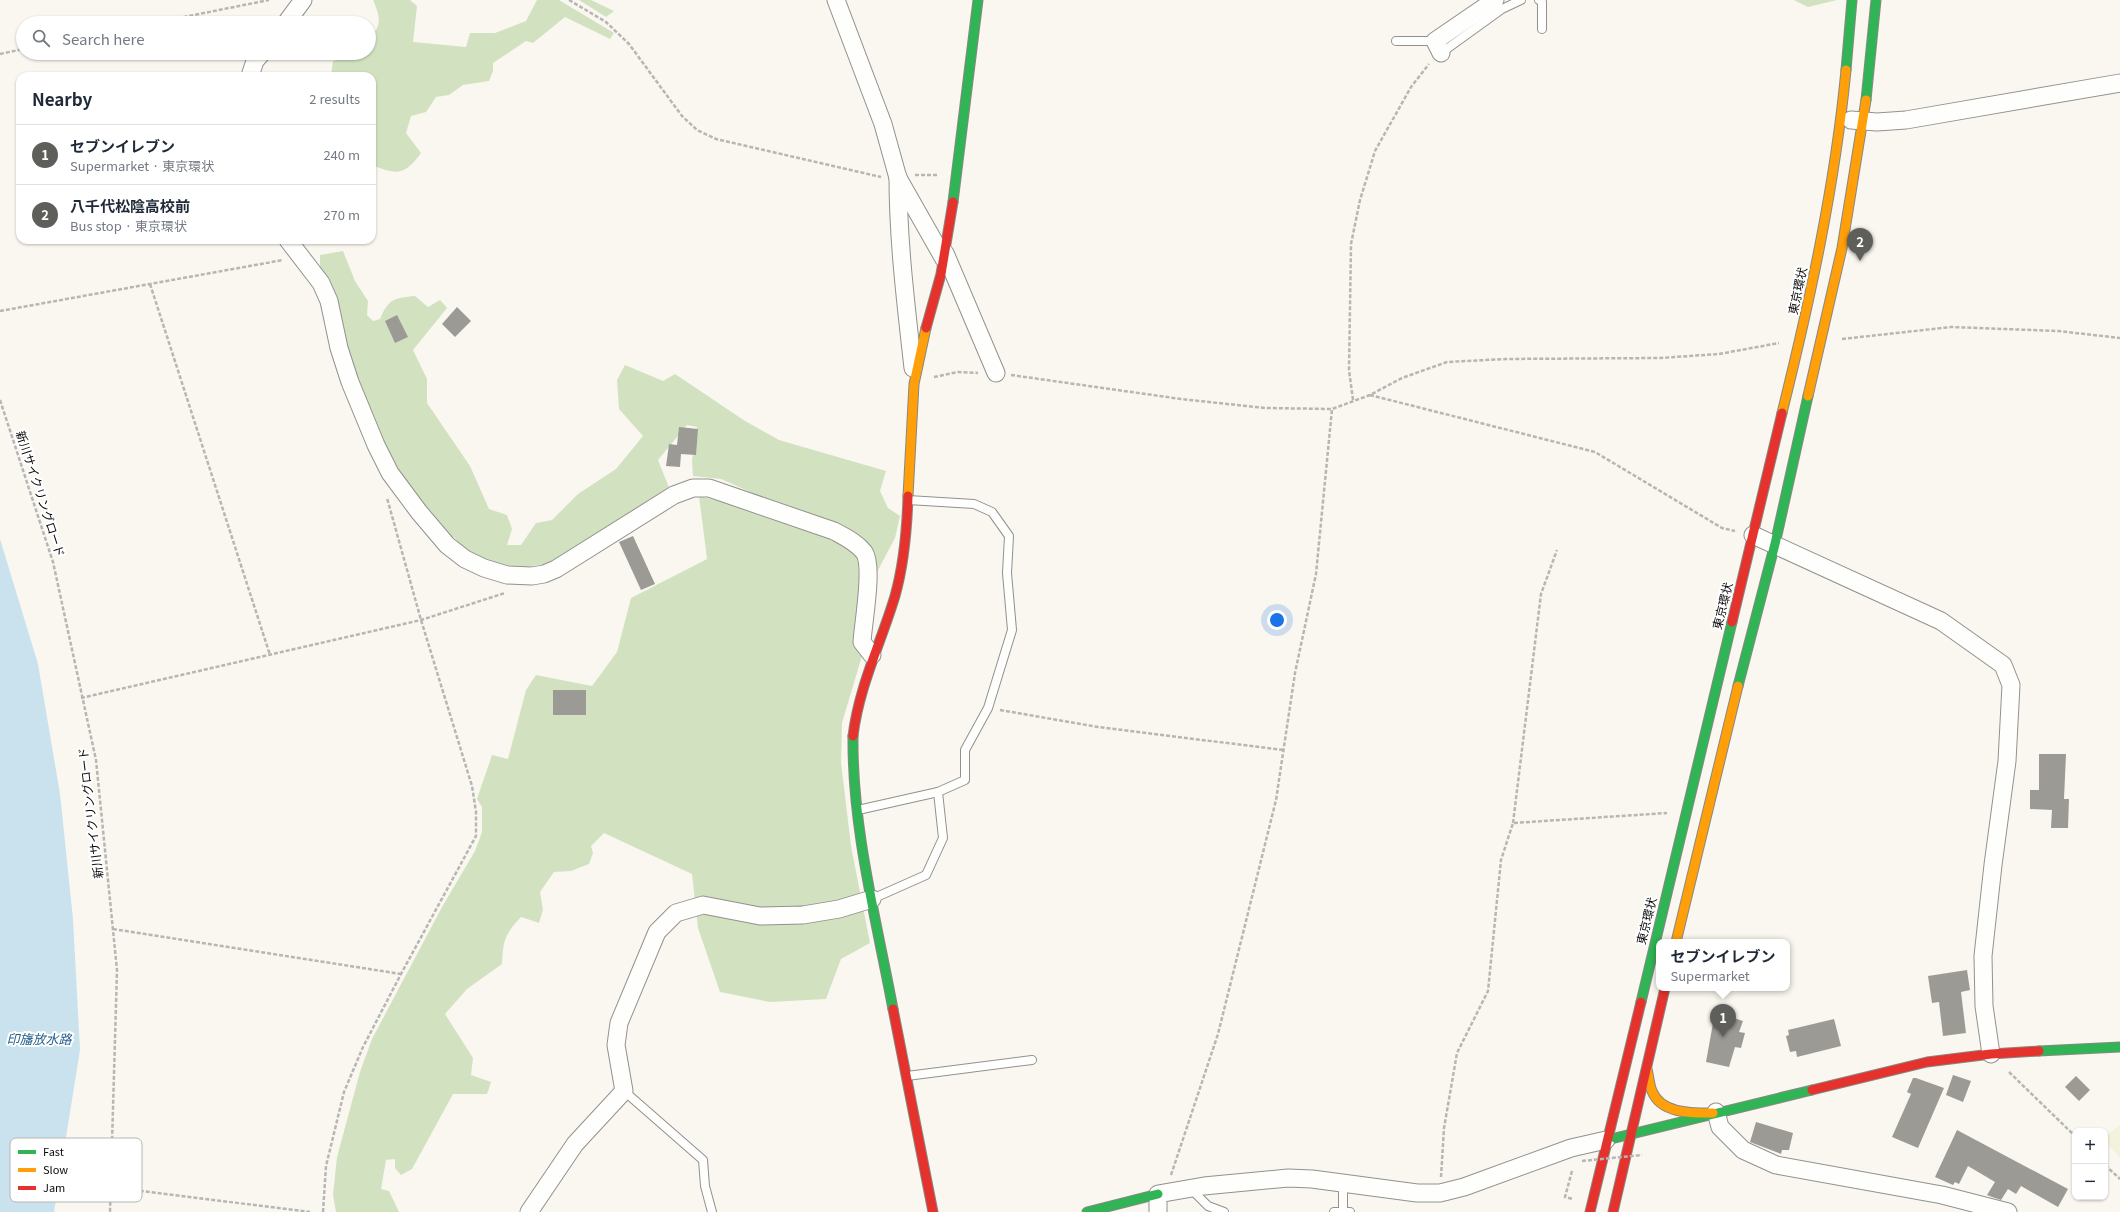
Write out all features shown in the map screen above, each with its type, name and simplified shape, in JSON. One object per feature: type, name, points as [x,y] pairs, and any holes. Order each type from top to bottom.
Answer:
[{"type":"main road","points":[[933,1212],[872,900],[858,810],[853,737],[855,715],[872,655],[889,614],[899,578],[904,545],[909,432],[914,380],[944,256],[959,174],[978,0]]},
{"type":"main road","name":"東京環状","points":[[1590,1212],[1606,1140],[1800,340],[1829,200],[1842,119],[1852,0]]},
{"type":"main road","points":[[1677,939],[1744,661],[1775,544],[1842,248],[1864,122],[1876,0]]},
{"type":"main road","points":[[1613,1212],[1664,991]]},
{"type":"main road","points":[[1606,1140],[1927,1062],[1991,1054],[2120,1047]]},
{"type":"main road","points":[[1647,1069],[1652,1091],[1660,1102],[1673,1110],[1715,1113]]},
{"type":"main road","points":[[1087,1212],[1164,1193]]},
{"type":"street","points":[[291,16],[303,0]]},
{"type":"street","points":[[836,0],[883,124],[898,178],[944,256],[996,373]]},
{"type":"street","points":[[1438,47],[1497,3]]},
{"type":"street","points":[[252,72],[256,60]]},
{"type":"street","points":[[1842,119],[1864,122],[1906,120],[2120,83]]},
{"type":"street","points":[[898,178],[898,211],[914,380]]},
{"type":"street","points":[[291,244],[321,284],[329,301],[339,348],[350,382],[390,473],[446,545],[465,560],[507,575],[532,576],[544,574],[556,569],[674,495],[693,488],[709,488],[834,531],[853,541],[865,553],[869,563],[868,585],[863,616],[862,642],[872,655]]},
{"type":"street","points":[[1753,535],[1941,621],[2003,665],[2011,685],[2007,761],[1992,865],[1983,956],[1984,1006],[1991,1054]]},
{"type":"street","points":[[529,1212],[575,1144],[624,1091],[616,1045],[619,1023],[657,932],[676,913],[702,905],[760,916],[803,915],[839,909],[872,900]]},
{"type":"street","points":[[1715,1113],[1720,1127],[1743,1150],[1776,1166],[1942,1196],[2008,1212]]},
{"type":"street","points":[[1158,1212],[1164,1193],[1189,1188],[1258,1180],[1288,1178],[1312,1179],[1416,1193],[1440,1193],[1464,1187],[1571,1148],[1606,1140]]},
{"type":"lane","points":[[1497,3],[1521,0]]},
{"type":"lane","points":[[1538,0],[1542,2],[1542,29]]},
{"type":"lane","points":[[1396,40],[1438,47]]},
{"type":"lane","points":[[858,810],[938,792],[965,780],[965,750],[988,708],[1012,630],[1007,573],[1009,536],[992,512],[974,504],[907,500]]},
{"type":"lane","points":[[872,900],[926,875],[943,838],[938,792]]},
{"type":"lane","points":[[907,1076],[1032,1060]]},
{"type":"lane","points":[[624,1091],[704,1160],[705,1186],[712,1212]]},
{"type":"lane","points":[[1334,1212],[1346,1212],[1342,1183]]},
{"type":"lane","points":[[1189,1188],[1208,1206],[1224,1212]]},
{"type":"path","points":[[189,16],[270,0]]},
{"type":"path","points":[[569,0],[606,22],[629,44],[682,116],[697,130],[716,139],[898,178],[959,174]]},
{"type":"path","points":[[1353,400],[1349,370],[1351,244],[1360,200],[1375,151],[1393,117],[1438,47]]},
{"type":"path","points":[[0,54],[16,51]]},
{"type":"path","points":[[0,311],[299,257]]},
{"type":"path","points":[[150,284],[270,654]]},
{"type":"path","points":[[1822,338],[1864,337],[1922,329],[1986,327],[2058,331],[2120,338]]},
{"type":"path","points":[[914,380],[958,372],[996,373],[1180,399],[1265,408],[1332,409],[1370,395],[1402,378],[1447,362],[1506,359],[1660,358],[1719,354],[1800,340]]},
{"type":"path","points":[[1370,395],[1594,452],[1722,528],[1753,535]]},
{"type":"path","name":"新川サイクリングロード","points":[[0,400],[52,562],[96,760],[118,970],[112,1138]]},
{"type":"path","points":[[1164,1193],[1218,1034],[1276,800],[1295,672],[1316,574],[1332,409]]},
{"type":"path","points":[[323,1212],[326,1166],[344,1092],[363,1047],[476,836],[476,812],[472,786],[388,506],[386,485],[390,473]]},
{"type":"path","points":[[1440,1193],[1444,1128],[1458,1053],[1488,991],[1501,860],[1513,823],[1541,594],[1557,550]]},
{"type":"path","points":[[81,698],[421,620],[506,592]]},
{"type":"path","points":[[988,708],[1098,727],[1283,750]]},
{"type":"path","points":[[1513,823],[1686,812]]},
{"type":"path","points":[[113,929],[401,974]]},
{"type":"path","points":[[1991,1054],[2072,1133]]},
{"type":"path","points":[[1580,1168],[1582,1161],[1642,1155]]},
{"type":"path","points":[[2108,1168],[2120,1179]]},
{"type":"path","points":[[1572,1171],[1565,1197],[1575,1199]]},
{"type":"path","points":[[142,1191],[310,1212]]},
{"type":"shaded area","points":[[2120,1125],[2120,1158],[2108,1144],[2108,1134]]},
{"type":"green space","points":[[373,0],[410,0],[417,6],[413,42],[466,47],[470,33],[495,33],[526,21],[537,0],[559,0],[614,33],[610,39],[565,17],[533,43],[526,41],[493,63],[493,71],[489,81],[463,85],[449,95],[436,97],[426,112],[411,116],[406,133],[421,153],[410,166],[395,172],[376,167],[376,72],[332,72],[333,61],[336,60],[376,60],[376,31],[379,18]]},
{"type":"green space","points":[[579,0],[591,0],[614,11],[606,17]]},
{"type":"green space","points":[[1794,0],[1837,0],[1808,7]]},
{"type":"green space","points":[[343,251],[355,281],[368,301],[367,315],[373,321],[380,319],[389,303],[402,298],[415,296],[428,307],[440,300],[447,308],[413,350],[427,379],[427,403],[470,466],[489,509],[507,515],[512,529],[507,545],[521,545],[536,523],[552,520],[578,494],[616,469],[643,436],[619,409],[617,380],[625,365],[663,381],[675,374],[745,421],[779,440],[886,471],[880,491],[888,508],[900,516],[895,538],[876,574],[872,606],[861,659],[842,723],[841,762],[851,846],[870,943],[841,959],[826,999],[770,1002],[720,992],[698,928],[692,874],[604,833],[591,846],[593,853],[589,864],[571,871],[554,872],[540,892],[543,910],[539,923],[521,917],[508,933],[504,943],[502,964],[467,989],[445,1014],[473,1058],[471,1075],[491,1082],[487,1094],[453,1094],[412,1169],[401,1175],[395,1168],[395,1159],[386,1160],[381,1189],[389,1191],[399,1212],[336,1212],[333,1195],[337,1157],[360,1072],[372,1039],[442,907],[475,851],[482,832],[482,807],[477,799],[492,755],[508,759],[526,690],[536,675],[592,686],[617,652],[631,598],[707,559],[699,496],[754,510],[755,494],[721,479],[693,476],[692,461],[697,427],[687,425],[658,460],[670,490],[559,559],[544,564],[504,571],[464,551],[455,538],[444,533],[389,457],[355,376],[320,269],[320,255]]},
{"type":"water","name":"印旛放水路","points":[[0,539],[38,664],[60,794],[73,919],[80,1050],[66,1138],[10,1138],[10,1202],[56,1202],[54,1212],[0,1212]]},
{"type":"building","points":[[457,307],[471,321],[455,337],[442,324]]},
{"type":"building","points":[[397,315],[408,337],[395,343],[385,321]]},
{"type":"building","points":[[679,427],[698,429],[696,455],[681,454],[680,467],[666,466],[669,444],[677,445]]},
{"type":"building","points":[[633,536],[655,584],[641,590],[619,542]]},
{"type":"building","points":[[553,690],[586,690],[586,715],[553,715]]},
{"type":"building","points":[[2039,754],[2066,754],[2064,799],[2069,799],[2068,828],[2051,828],[2052,810],[2030,809],[2030,790],[2039,790]]},
{"type":"building","points":[[1967,970],[1970,990],[1961,992],[1966,1033],[1943,1036],[1939,1002],[1932,1003],[1928,976]]},
{"type":"building","points":[[1715,1012],[1743,1021],[1739,1032],[1745,1033],[1741,1048],[1735,1047],[1729,1067],[1706,1062]]},
{"type":"building","points":[[1834,1019],[1841,1046],[1797,1057],[1796,1051],[1790,1052],[1786,1036],[1789,1035],[1788,1030]]},
{"type":"building","points":[[1953,1075],[1971,1081],[1963,1102],[1946,1095]]},
{"type":"building","points":[[2076,1076],[2090,1090],[2079,1101],[2065,1087]]},
{"type":"building","points":[[1913,1078],[1944,1088],[1918,1148],[1892,1137],[1911,1094],[1907,1092]]},
{"type":"building","points":[[1756,1122],[1793,1133],[1789,1150],[1782,1150],[1781,1154],[1750,1142]]},
{"type":"building","points":[[1957,1130],[2068,1189],[2058,1207],[2021,1186],[2016,1194],[2008,1189],[2001,1200],[1987,1195],[1995,1182],[1968,1166],[1959,1184],[1955,1182],[1953,1185],[1935,1177]]},
{"type":"traffic: fast","points":[[953,202],[978,0]]},
{"type":"traffic: fast","points":[[1846,70],[1852,0]]},
{"type":"traffic: fast","points":[[1866,100],[1876,0]]},
{"type":"traffic: fast","points":[[1738,686],[1775,544],[1808,396]]},
{"type":"traffic: fast","points":[[1656,939],[1732,622]]},
{"type":"traffic: fast","points":[[853,736],[856,805],[866,873],[893,1009]]},
{"type":"traffic: fast","points":[[1641,1002],[1656,939]]},
{"type":"traffic: fast","points":[[2039,1051],[2120,1047]]},
{"type":"traffic: fast","points":[[1615,1138],[1812,1090]]},
{"type":"traffic: fast","points":[[1087,1212],[1158,1194]]},
{"type":"traffic: slow","points":[[1782,413],[1812,285],[1820,243],[1835,157],[1846,70]]},
{"type":"traffic: slow","points":[[1808,396],[1842,248],[1866,100]]},
{"type":"traffic: slow","points":[[908,496],[914,384],[926,328]]},
{"type":"traffic: slow","points":[[1677,939],[1738,686]]},
{"type":"traffic: slow","points":[[1647,1069],[1652,1091],[1656,1099],[1662,1104],[1678,1111],[1713,1113]]},
{"type":"traffic: jam","points":[[926,328],[941,274],[953,202]]},
{"type":"traffic: jam","points":[[1732,622],[1782,413]]},
{"type":"traffic: jam","points":[[853,736],[865,682],[895,596],[901,572],[907,521],[908,496]]},
{"type":"traffic: jam","points":[[1613,1212],[1664,991]]},
{"type":"traffic: jam","points":[[1590,1212],[1641,1002]]},
{"type":"traffic: jam","points":[[893,1009],[933,1212]]},
{"type":"traffic: jam","points":[[1812,1090],[1927,1062],[1991,1054],[2039,1051]]},
{"type":"place","name":"八千代松陰高校前","points":[[1860,261]]},
{"type":"place","name":"セブンイレブン","points":[[1723,1037]]}]
